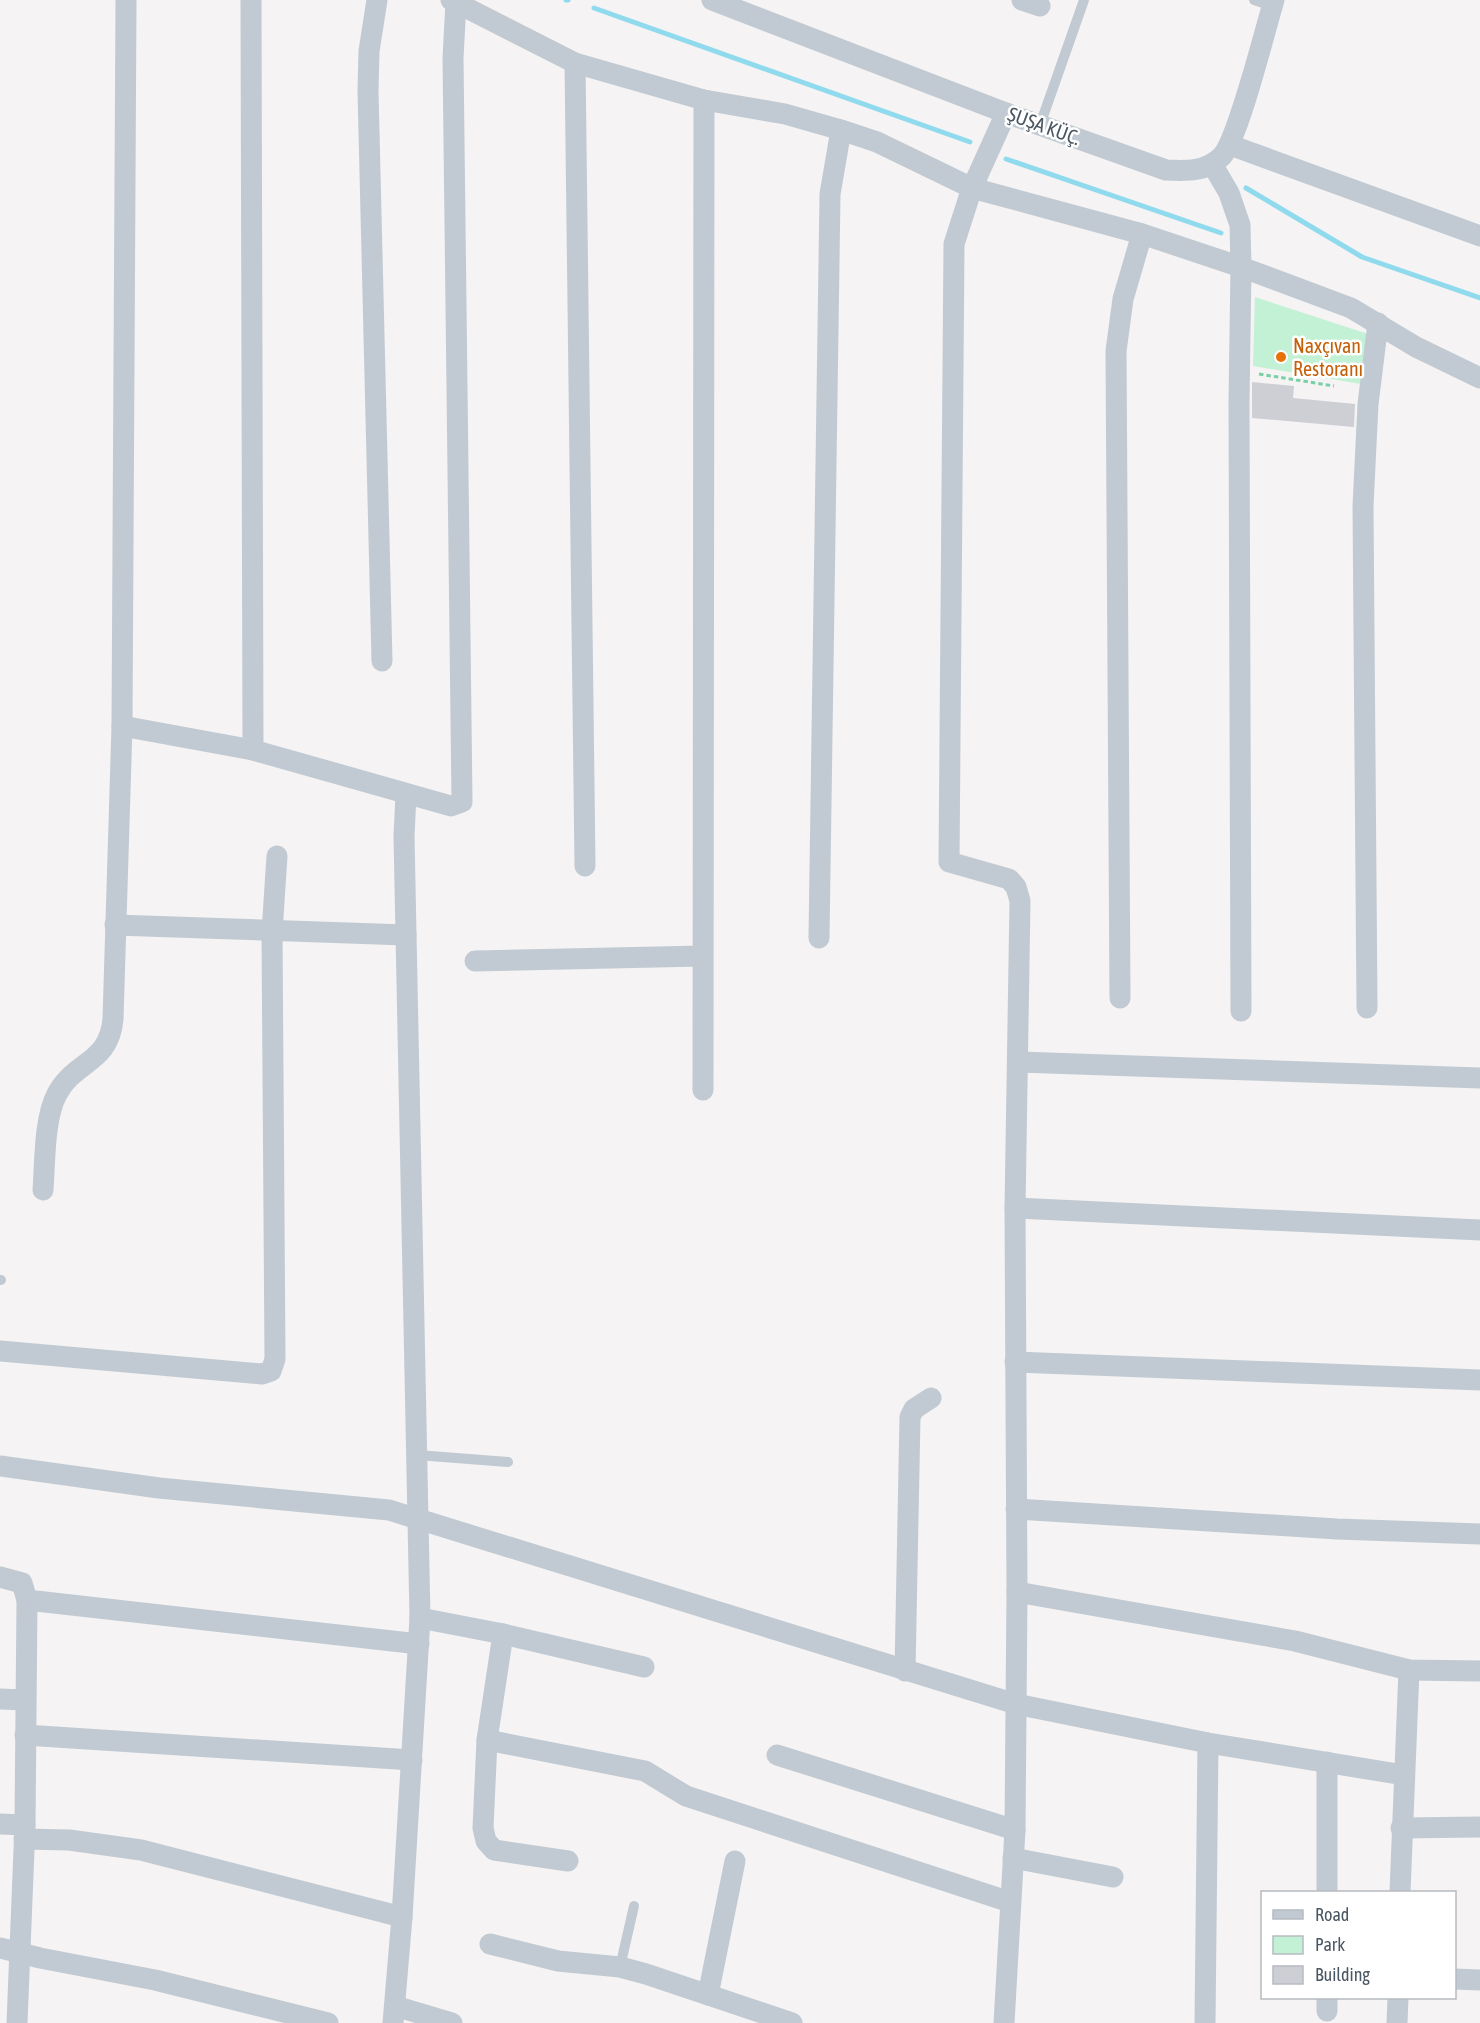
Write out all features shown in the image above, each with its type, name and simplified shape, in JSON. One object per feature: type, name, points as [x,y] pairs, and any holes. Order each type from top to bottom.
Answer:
[{"type":"street","points":[[43,1190],[51,1108],[57,1092],[84,1064],[103,1051],[111,1036],[122,726],[126,0]]},
{"type":"street","points":[[251,0],[253,750]]},
{"type":"street","points":[[377,0],[369,51],[368,92],[382,661]]},
{"type":"street","name":"ŞUŞA KÜÇ.","points":[[712,0],[1006,113],[1166,170],[1197,170],[1212,164]]},
{"type":"street","points":[[122,726],[253,750],[451,806],[462,802],[464,793],[454,1],[575,63],[704,100],[785,114],[841,130],[877,142],[972,188],[1143,234],[1241,267],[1351,308],[1416,347],[1480,378]]},
{"type":"street","points":[[1241,1011],[1240,225],[1229,193],[1212,164],[1230,145],[1267,2]]},
{"type":"street","points":[[575,63],[585,866]]},
{"type":"street","points":[[703,1090],[704,100]]},
{"type":"street","points":[[1004,2023],[1015,1830],[1017,1592],[1015,1208],[1020,901],[1017,887],[1009,879],[948,862],[954,244],[972,188],[1006,113]]},
{"type":"street","points":[[819,938],[830,194],[841,130]]},
{"type":"street","points":[[1230,145],[1480,236]]},
{"type":"street","points":[[1120,998],[1116,351],[1123,299],[1143,234]]},
{"type":"street","points":[[1367,1008],[1363,506],[1368,404],[1378,323]]},
{"type":"street","points":[[406,795],[404,815],[406,935],[420,1617],[394,2014],[452,2023]]},
{"type":"street","points":[[0,1351],[262,1374],[271,1371],[275,1359],[272,932],[277,856]]},
{"type":"street","points":[[115,925],[406,935]]},
{"type":"street","points":[[475,961],[702,956]]},
{"type":"street","points":[[1019,1062],[1480,1078]]},
{"type":"street","points":[[1015,1208],[1480,1230]]},
{"type":"street","points":[[1015,1362],[1480,1380]]},
{"type":"street","points":[[905,1671],[910,1417],[914,1409],[931,1398]]},
{"type":"street","points":[[0,1466],[170,1489],[352,1505],[417,1517],[1016,1704],[1208,1743],[1404,1775]]},
{"type":"street","points":[[1016,1509],[1337,1529],[1480,1534]]},
{"type":"street","points":[[0,1577],[22,1583],[27,1600],[24,1832],[17,2023]]},
{"type":"street","points":[[1017,1592],[1295,1641],[1409,1670],[1480,1671]]},
{"type":"street","points":[[27,1600],[419,1644]]},
{"type":"street","points":[[420,1617],[644,1667]]},
{"type":"street","points":[[503,1634],[487,1740],[483,1828],[486,1841],[494,1850],[568,1861]]},
{"type":"street","points":[[1400,1891],[1409,1670]]},
{"type":"street","points":[[0,1699],[25,1700]]},
{"type":"street","points":[[25,1735],[412,1761]]},
{"type":"street","points":[[487,1740],[645,1771],[686,1796],[1010,1902]]},
{"type":"street","points":[[1205,2023],[1208,1743]]},
{"type":"street","points":[[777,1755],[1015,1830]]},
{"type":"street","points":[[1327,1762],[1327,1891]]},
{"type":"street","points":[[0,1824],[24,1832],[141,1850],[402,1917]]},
{"type":"street","points":[[1401,1828],[1480,1827]]},
{"type":"street","points":[[1014,1858],[1113,1877]]},
{"type":"street","points":[[708,1995],[735,1861]]},
{"type":"street","points":[[490,1944],[558,1961],[620,1967],[792,2023]]},
{"type":"street","points":[[0,1948],[155,1980],[328,2023]]},
{"type":"street","points":[[1456,1979],[1480,1980]]},
{"type":"street","points":[[1397,2023],[1398,1999]]},
{"type":"lane","points":[[1040,125],[1084,0]]},
{"type":"lane","points":[[417,1455],[508,1462]]},
{"type":"lane","points":[[620,1967],[634,1906]]},
{"type":"path","points":[[1239,371],[1334,386]]},
{"type":"green space","points":[[1255,297],[1368,334],[1361,384],[1253,366]]},
{"type":"building","points":[[1252,382],[1294,386],[1293,398],[1355,404],[1354,427],[1252,418]]},
{"type":"waterway","points":[[594,8],[970,142]]},
{"type":"waterway","points":[[1006,159],[1221,233]]},
{"type":"waterway","points":[[1246,188],[1362,257],[1480,298]]},
{"type":"place","name":"Naxçıvan Restoranı","points":[[1281,357]]}]
